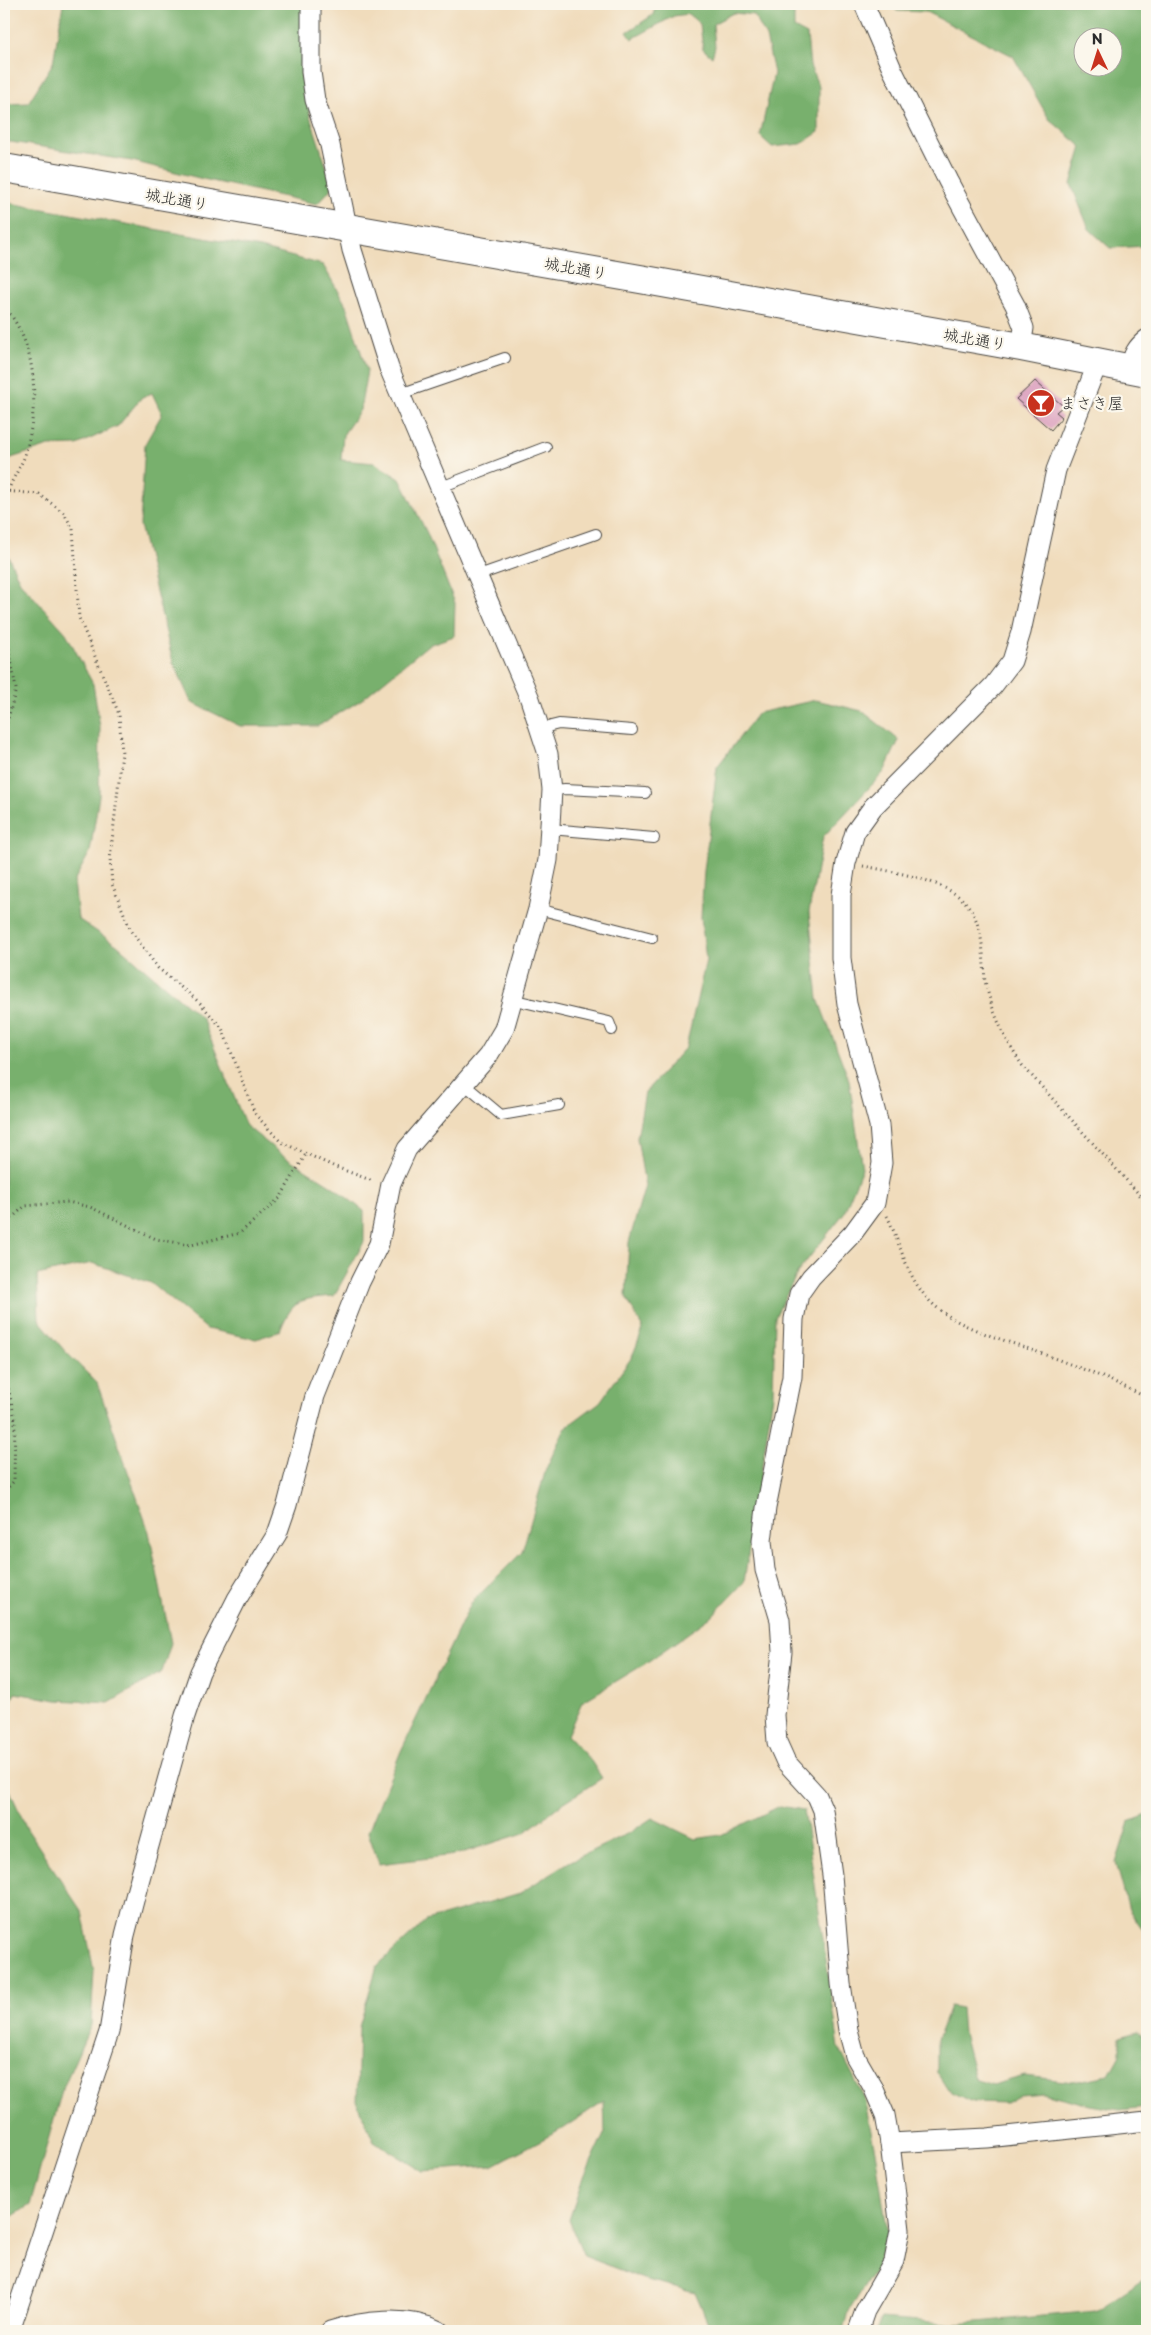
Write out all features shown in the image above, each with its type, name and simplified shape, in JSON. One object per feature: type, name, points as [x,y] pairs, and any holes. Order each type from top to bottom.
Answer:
[{"type":"street","points":[[10,2331],[109,2032],[125,1935],[185,1716],[200,1672],[217,1636],[277,1534],[287,1505],[314,1396],[360,1282],[378,1244],[391,1184],[407,1149],[488,1056],[504,1029],[511,998],[538,909],[548,860],[552,790],[548,754],[530,699],[389,368],[347,230],[330,145],[315,100],[311,72],[311,4]]},
{"type":"street","points":[[864,4],[892,69],[944,173],[1015,305],[1024,328],[1021,347]]},
{"type":"street","name":"城北通り","points":[[4,168],[347,230],[1021,347],[1138,370]]},
{"type":"street","points":[[1138,370],[1133,355],[1138,346],[1147,339]]},
{"type":"street","points":[[858,2331],[865,2311],[894,2261],[900,2230],[885,2115],[873,2087],[855,2056],[848,2030],[841,1984],[832,1875],[823,1810],[816,1796],[786,1762],[777,1742],[775,1714],[782,1652],[780,1620],[765,1570],[762,1541],[766,1508],[792,1377],[794,1319],[799,1294],[811,1277],[853,1233],[875,1203],[882,1163],[879,1125],[847,1004],[841,958],[841,895],[846,863],[855,832],[873,807],[994,686],[1012,661],[1021,632],[1056,470],[1098,362]]},
{"type":"street","points":[[890,2142],[987,2138],[1147,2121]]},
{"type":"street","points":[[330,2331],[367,2322],[409,2323],[438,2331]]},
{"type":"lane","points":[[400,394],[504,358]]},
{"type":"lane","points":[[441,487],[546,447]]},
{"type":"lane","points":[[476,576],[596,534]]},
{"type":"lane","points":[[539,729],[559,724],[632,730]]},
{"type":"lane","points":[[552,790],[645,793]]},
{"type":"lane","points":[[550,829],[654,838]]},
{"type":"lane","points":[[538,909],[652,938]]},
{"type":"lane","points":[[511,998],[609,1022],[612,1030]]},
{"type":"lane","points":[[464,1084],[501,1115],[559,1105]]},
{"type":"path","points":[[4,306],[14,318],[29,355],[34,384],[34,408],[24,456],[9,490],[4,516]]},
{"type":"path","points":[[4,491],[40,494],[64,513],[73,529],[79,618],[119,714],[122,753],[110,859],[112,884],[131,931],[158,968],[200,1003],[222,1028],[255,1114],[281,1142],[370,1181],[391,1184]]},
{"type":"path","points":[[4,619],[16,689],[4,733]]},
{"type":"path","points":[[846,863],[904,873],[941,888],[964,902],[978,923],[984,965],[984,980],[1007,1042],[1022,1065],[1147,1203]]},
{"type":"path","points":[[4,1225],[25,1206],[68,1202],[90,1207],[156,1239],[191,1245],[240,1233],[280,1198],[306,1154]]},
{"type":"path","points":[[875,1203],[883,1207],[910,1273],[921,1291],[936,1308],[969,1326],[1050,1357],[1147,1398]]},
{"type":"path","points":[[4,1369],[14,1419],[14,1481],[4,1492]]},
{"type":"green space","points":[[63,4],[303,4],[301,74],[311,119],[333,187],[317,204],[132,161],[4,141],[4,104],[28,103],[53,63]]},
{"type":"green space","points":[[656,4],[794,4],[794,28],[807,35],[810,66],[819,87],[819,132],[801,144],[772,147],[760,136],[774,73],[766,37],[754,15],[733,13],[713,24],[715,47],[712,57],[703,49],[700,24],[688,14],[674,16],[632,39],[627,32],[653,15]]},
{"type":"green space","points":[[889,4],[1147,4],[1147,246],[1110,248],[1089,229],[1071,184],[1082,147],[1049,119],[1013,56],[926,12],[897,11]]},
{"type":"green space","points":[[4,202],[260,248],[323,265],[346,305],[367,371],[360,410],[343,435],[341,460],[375,463],[400,479],[427,533],[455,603],[454,636],[428,645],[361,700],[318,726],[240,726],[191,702],[173,662],[140,525],[145,444],[162,414],[152,393],[142,397],[118,426],[77,445],[49,446],[11,458],[4,472]]},
{"type":"green space","points":[[4,547],[20,582],[66,633],[93,684],[100,727],[99,796],[90,852],[74,881],[78,919],[117,945],[202,1018],[246,1126],[281,1154],[332,1186],[364,1211],[364,1242],[334,1296],[313,1298],[300,1302],[289,1312],[280,1331],[256,1339],[207,1329],[151,1283],[92,1263],[37,1275],[39,1320],[64,1350],[97,1383],[149,1532],[171,1643],[162,1672],[109,1703],[57,1700],[15,1693],[4,1717]]},
{"type":"green space","points":[[816,700],[862,711],[899,740],[884,772],[823,837],[809,912],[818,999],[849,1080],[862,1168],[844,1213],[798,1272],[775,1317],[773,1395],[744,1582],[711,1617],[643,1665],[582,1702],[567,1735],[591,1761],[602,1778],[560,1805],[524,1833],[455,1855],[379,1864],[368,1832],[401,1751],[471,1603],[522,1552],[546,1469],[565,1428],[600,1402],[632,1357],[643,1329],[626,1297],[629,1242],[645,1186],[637,1138],[645,1092],[686,1047],[706,960],[701,917],[704,871],[717,767],[758,713]]},
{"type":"green space","points":[[4,1755],[6,1782],[27,1829],[82,1912],[94,1971],[91,2025],[62,2090],[30,2205],[5,2221]]},
{"type":"green space","points":[[780,1806],[804,1810],[839,2048],[864,2097],[875,2151],[888,2235],[876,2268],[849,2311],[844,2331],[708,2331],[708,2322],[695,2292],[643,2279],[584,2256],[569,2220],[581,2184],[605,2132],[604,2101],[562,2129],[492,2166],[422,2171],[374,2141],[357,2103],[359,2027],[377,1966],[426,1921],[520,1893],[569,1862],[631,1832],[652,1818],[695,1839],[721,1835]]},
{"type":"green space","points":[[1147,1815],[1147,1935],[1129,1910],[1116,1863],[1129,1822]]},
{"type":"green space","points":[[950,2006],[961,2008],[963,2033],[975,2079],[992,2085],[1025,2076],[1073,2082],[1109,2075],[1120,2055],[1120,2037],[1138,2032],[1147,2040],[1147,2107],[1120,2110],[1090,2105],[1043,2093],[1020,2095],[1006,2103],[973,2102],[948,2090],[937,2073],[937,2040]]},
{"type":"green space","points":[[1147,2277],[1147,2331],[876,2331],[882,2318],[956,2324],[1096,2311]]},
{"type":"building","points":[[1035,381],[1063,406],[1056,412],[1062,417],[1051,430],[1016,399]]},
{"type":"place","name":"まさき屋","points":[[1041,403]]}]
